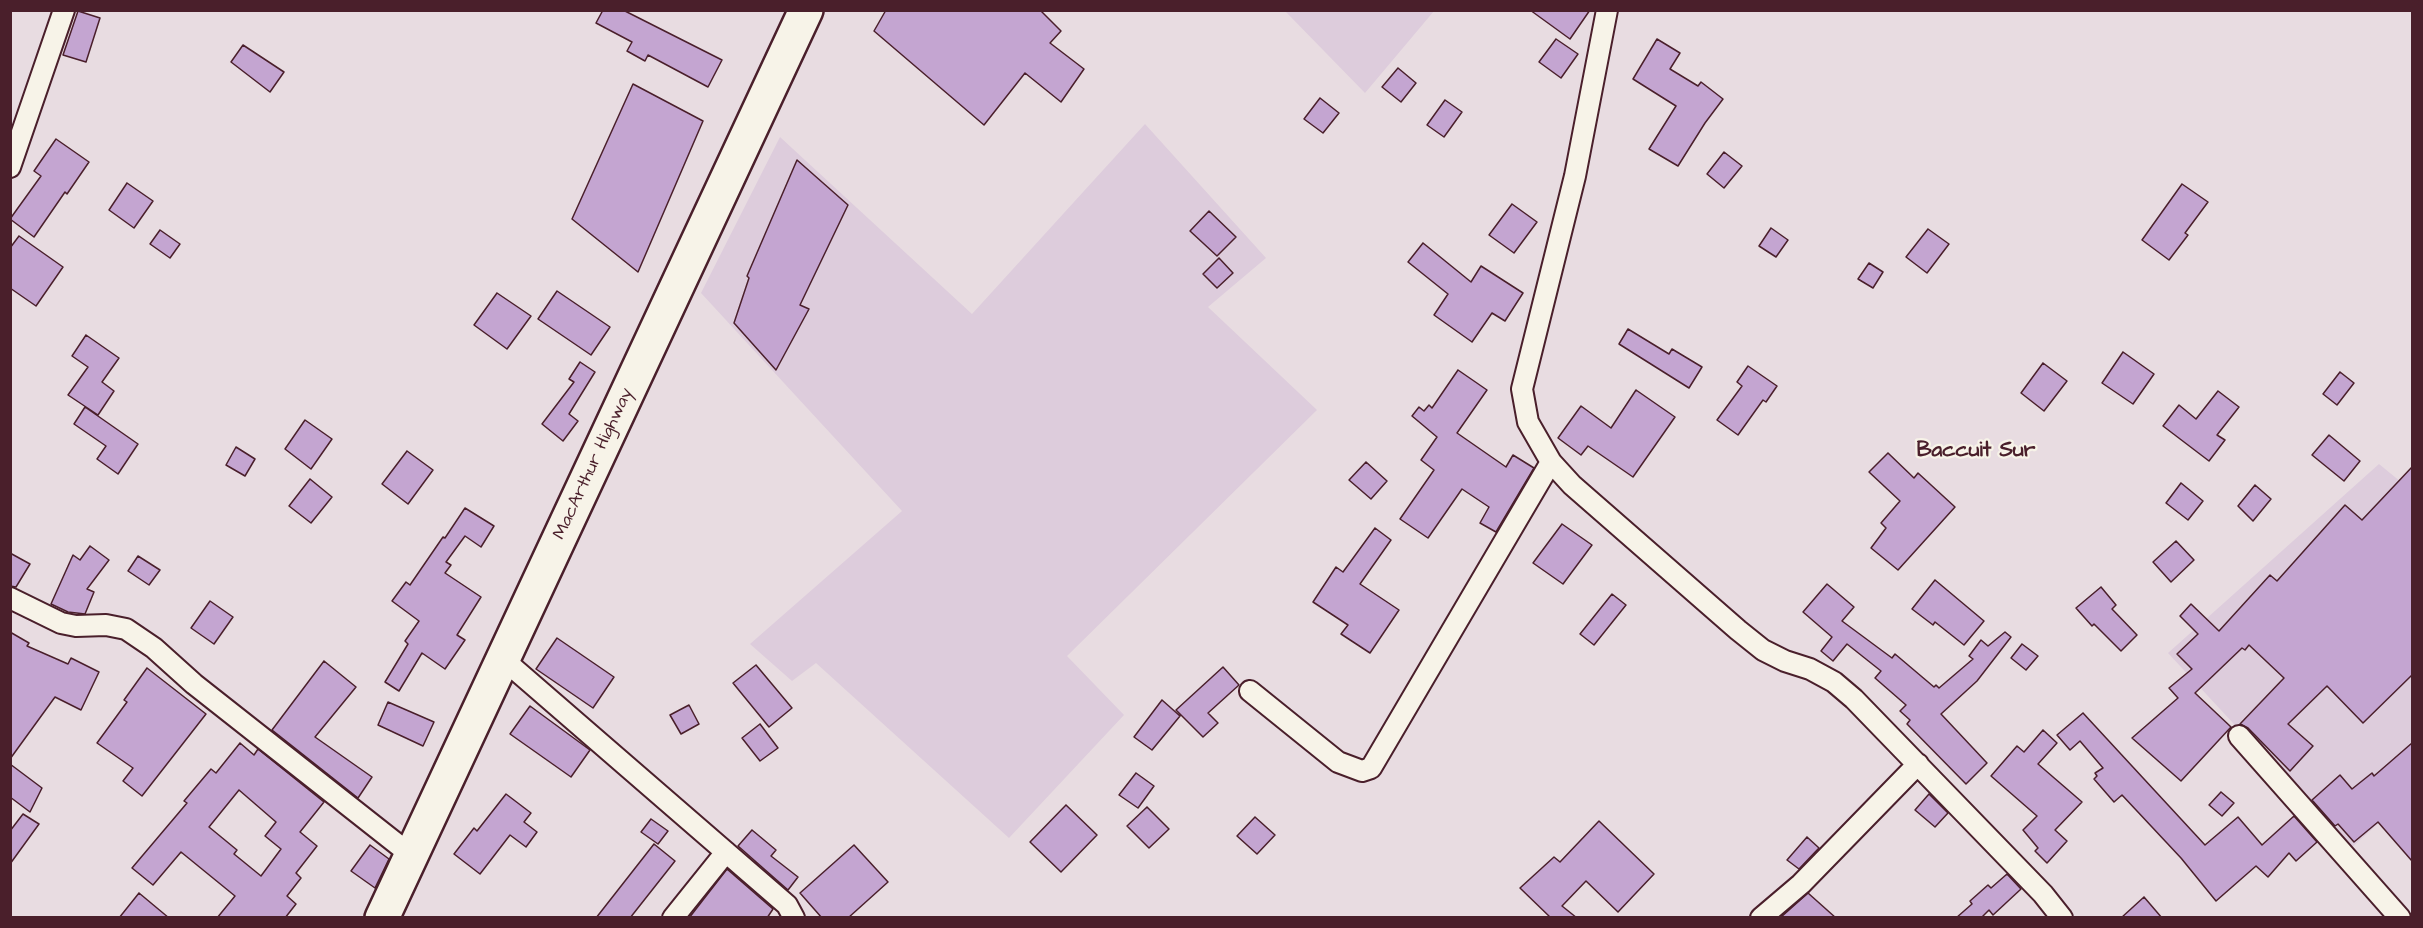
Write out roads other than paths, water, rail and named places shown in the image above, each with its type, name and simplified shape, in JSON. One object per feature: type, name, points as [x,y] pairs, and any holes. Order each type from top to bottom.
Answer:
[{"type":"highway","name":"MacArthur Highway","points":[[382,918],[806,10]]},
{"type":"street","points":[[10,167],[64,10]]},
{"type":"street","points":[[1607,10],[1575,176],[1522,388],[1528,422],[1551,462],[1572,485],[1738,630],[1763,650],[1834,682],[1854,699],[2043,894],[2062,918]]},
{"type":"street","points":[[1250,691],[1338,762],[1362,771],[1371,768],[1551,462]]},
{"type":"street","points":[[10,598],[76,626],[106,625],[126,629],[154,648],[194,684],[411,855]]},
{"type":"street","points":[[503,659],[787,905],[794,918]]},
{"type":"street","points":[[2239,736],[2400,918]]},
{"type":"street","points":[[1761,918],[1801,884],[1918,764]]},
{"type":"street","points":[[673,918],[726,852]]},
{"type":"district","name":"Baccuit Sur","points":[[1976,452]]}]
